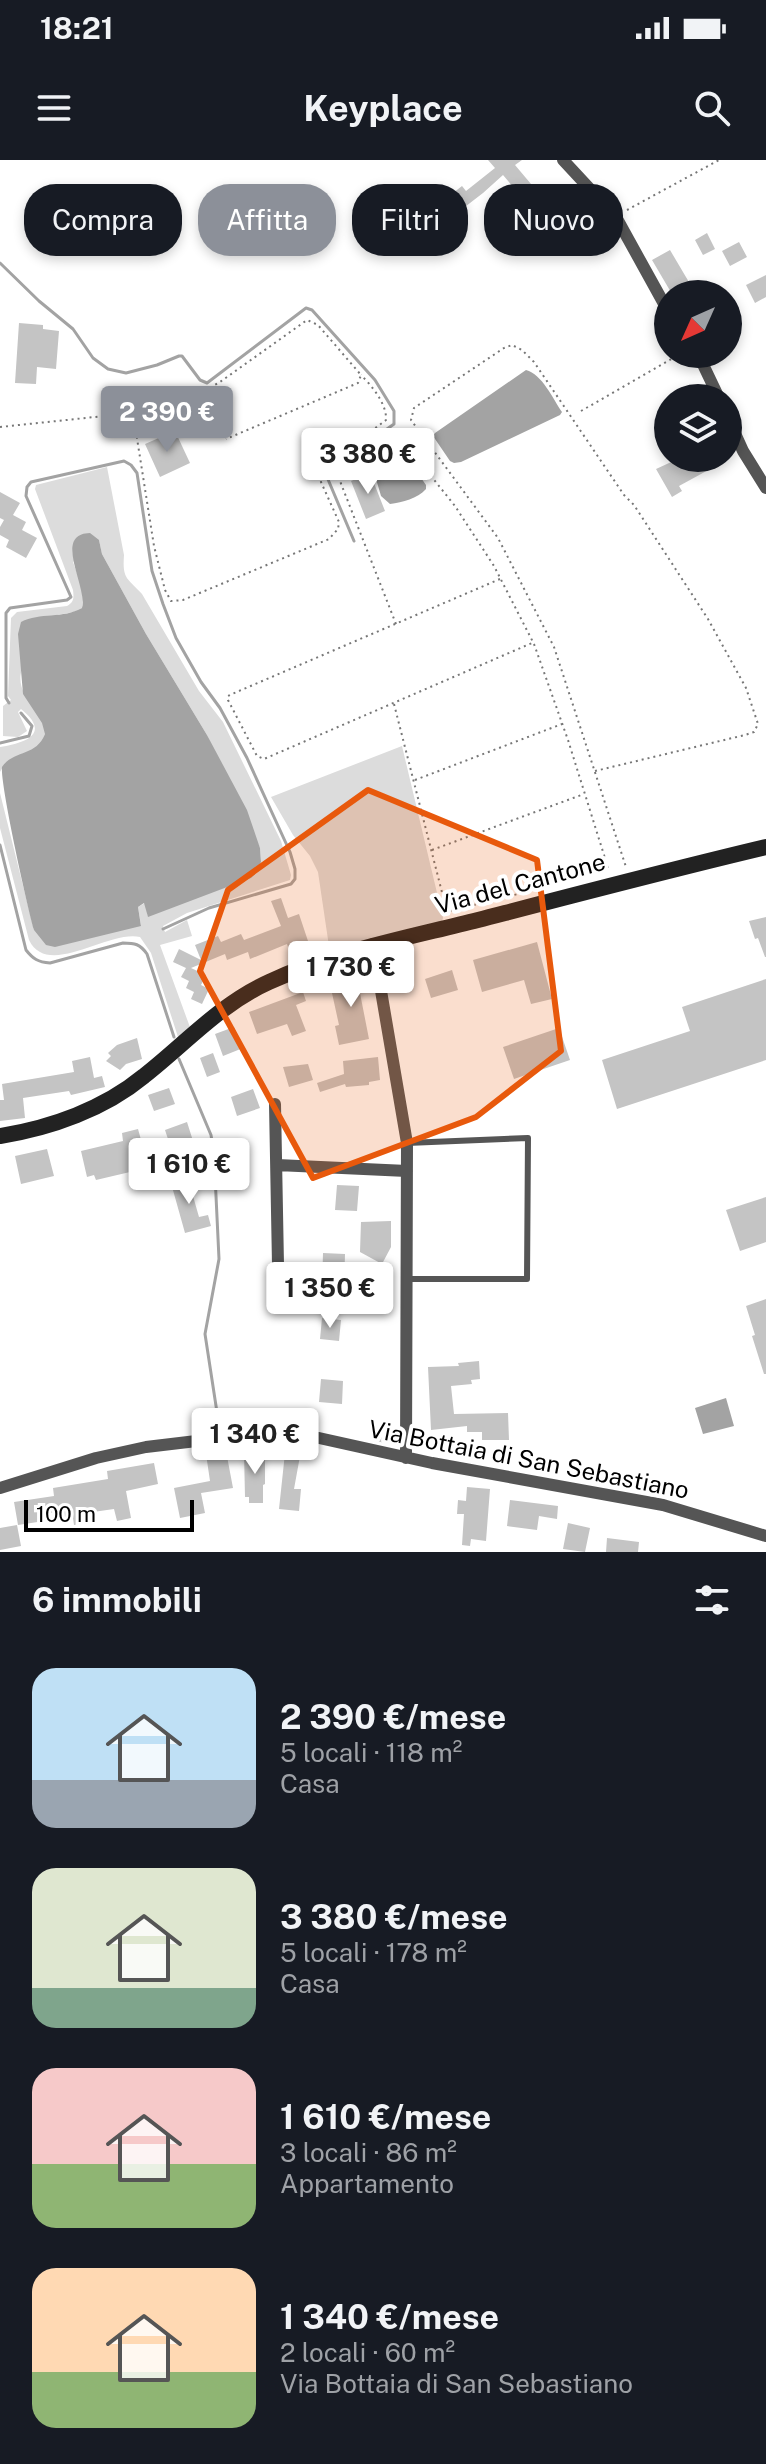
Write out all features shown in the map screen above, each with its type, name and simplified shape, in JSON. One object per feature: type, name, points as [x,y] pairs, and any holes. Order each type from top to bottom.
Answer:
[{"type":"street","points":[[563,160],[585,184]]},
{"type":"street","points":[[623,230],[654,286]]},
{"type":"street","points":[[742,449],[766,488]]},
{"type":"street","name":"Via del Cantone","points":[[0,1136],[48,1126],[106,1102],[143,1078],[216,1013],[266,983],[319,961],[373,944],[766,847]]},
{"type":"street","points":[[373,944],[407,1143],[406,1458]]},
{"type":"street","points":[[275,1104],[278,1265]]},
{"type":"street","points":[[277,1165],[407,1171]]},
{"type":"street","name":"Via Bottaia di San Sebastiano","points":[[0,1488],[96,1458],[146,1447],[230,1437],[319,1438],[406,1458],[663,1505],[766,1536]]},
{"type":"lane","points":[[407,1143],[528,1138],[527,1279],[407,1279]]},
{"type":"path","points":[[623,213],[719,160]]},
{"type":"path","points":[[0,427],[133,413],[182,404],[203,393],[307,320],[318,325],[368,382],[387,410],[386,420],[337,457],[322,464],[321,482],[339,522],[336,533],[329,539],[183,600],[171,601],[165,590],[154,546],[133,413]]},
{"type":"path","points":[[595,771],[745,735],[754,732],[758,724],[746,688],[708,619],[634,505],[534,362],[512,345],[414,408],[411,420],[498,538],[554,647],[626,865],[619,882]]},
{"type":"path","points":[[581,411],[656,368]]},
{"type":"path","points":[[226,439],[358,383],[361,375]]},
{"type":"path","points":[[396,624],[338,476],[390,438],[400,438],[438,484],[501,579],[533,643],[607,861],[619,882]]},
{"type":"path","points":[[501,579],[232,694],[228,700],[257,756],[264,759],[533,643]]},
{"type":"path","points":[[394,703],[446,908],[450,911],[524,893]]},
{"type":"path","points":[[413,781],[562,724]]},
{"type":"path","points":[[431,850],[585,793]]},
{"type":"highlighted area","points":[[368,790],[537,860],[561,1051],[476,1117],[313,1178],[200,971],[228,890]]},
{"type":"shaded area","points":[[526,370],[537,376],[547,388],[562,412],[560,415],[461,462],[450,461],[433,436],[435,433]]},
{"type":"shaded area","points":[[397,454],[407,458],[426,489],[414,498],[390,504],[381,496],[374,472],[379,463]]},
{"type":"shaded area","points":[[107,467],[125,574],[142,594],[199,691],[223,722],[281,841],[291,875],[290,880],[187,913],[163,926],[165,932],[187,920],[192,936],[160,945],[191,1030],[178,1037],[151,953],[140,937],[111,940],[64,954],[50,955],[38,951],[29,940],[0,828],[0,793],[34,930],[141,925],[138,907],[145,903],[148,916],[257,872],[261,862],[260,848],[207,735],[146,634],[102,554],[99,540],[73,562],[83,590],[82,608],[57,615],[22,669],[22,689],[43,722],[44,738],[35,749],[10,761],[0,772],[0,747],[26,740],[35,731],[30,718],[21,709],[18,712],[27,731],[18,737],[3,736],[3,706],[11,700],[8,696],[11,618],[17,612],[67,606],[73,598],[73,590],[36,485]]},
{"type":"shaded area","points":[[90,533],[99,540],[102,554],[247,810],[260,848],[261,862],[251,878],[148,917],[144,903],[138,907],[141,926],[55,947],[46,945],[34,930],[9,819],[2,767],[12,758],[36,746],[45,734],[42,723],[23,694],[18,634],[21,622],[82,608],[83,599],[72,552],[79,536]]},
{"type":"shaded area","points":[[402,746],[442,921],[330,953],[318,872],[271,797]]},
{"type":"shaded area","points":[[726,1398],[734,1426],[703,1434],[695,1408]]},
{"type":"building","points":[[488,160],[522,160],[515,165],[531,184],[511,184],[503,175],[493,184],[484,184],[484,192],[468,205],[468,189],[495,168]]},
{"type":"building","points":[[707,233],[715,249],[703,255],[695,240]]},
{"type":"building","points":[[739,242],[747,257],[730,266],[722,251]]},
{"type":"building","points":[[670,250],[688,280],[664,280],[652,260]]},
{"type":"building","points":[[766,275],[766,297],[755,303],[746,285]]},
{"type":"building","points":[[19,323],[43,325],[43,329],[59,331],[56,369],[37,367],[36,384],[15,383]]},
{"type":"building","points":[[175,431],[190,463],[160,477],[145,444]]},
{"type":"building","points":[[658,472],[705,472],[679,486],[682,491],[672,497]]},
{"type":"building","points":[[370,473],[385,511],[366,519],[351,481]]},
{"type":"building","points":[[0,492],[20,503],[13,515],[26,522],[22,530],[37,538],[26,558],[6,547],[9,540],[0,535],[4,520],[0,518]]},
{"type":"building","points":[[281,898],[288,918],[299,914],[308,941],[288,947],[287,944],[250,959],[248,952],[227,960],[225,954],[191,968],[206,975],[201,985],[209,989],[202,1004],[191,999],[194,992],[186,988],[189,981],[181,977],[186,968],[173,962],[179,949],[201,960],[195,945],[218,936],[221,942],[241,934],[244,940],[281,926],[271,901]]},
{"type":"building","points":[[766,917],[766,957],[765,957],[749,921]]},
{"type":"building","points":[[537,942],[552,999],[531,1004],[524,980],[482,992],[473,960]]},
{"type":"building","points":[[452,970],[458,990],[431,998],[425,979]]},
{"type":"building","points":[[369,972],[371,986],[359,988],[369,1039],[339,1045],[335,1026],[339,1025],[330,984]]},
{"type":"building","points":[[766,979],[766,1060],[617,1109],[602,1060],[690,1031],[682,1007]]},
{"type":"building","points":[[303,992],[306,1001],[296,1005],[306,1031],[292,1036],[287,1024],[257,1034],[249,1012]]},
{"type":"building","points":[[234,1027],[243,1048],[223,1056],[215,1034]]},
{"type":"building","points":[[559,1028],[570,1060],[514,1079],[503,1047]]},
{"type":"building","points":[[137,1038],[142,1059],[126,1064],[120,1070],[106,1061],[111,1056],[108,1053],[117,1045]]},
{"type":"building","points":[[213,1053],[220,1072],[207,1077],[200,1058]]},
{"type":"building","points":[[90,1057],[94,1078],[102,1076],[105,1087],[71,1095],[69,1091],[23,1098],[25,1118],[0,1121],[0,1100],[4,1100],[2,1084],[74,1072],[72,1061]]},
{"type":"building","points":[[378,1057],[380,1080],[369,1082],[369,1085],[346,1087],[345,1084],[320,1092],[317,1083],[344,1074],[343,1061]]},
{"type":"building","points":[[308,1064],[313,1080],[289,1087],[283,1067]]},
{"type":"building","points":[[169,1088],[175,1104],[154,1111],[148,1095]]},
{"type":"building","points":[[253,1089],[260,1108],[237,1116],[231,1097]]},
{"type":"building","points":[[187,1122],[194,1144],[172,1151],[165,1130]]},
{"type":"building","points":[[138,1129],[150,1172],[131,1179],[130,1172],[96,1180],[94,1175],[87,1177],[81,1151],[123,1141],[122,1133]]},
{"type":"building","points":[[47,1149],[54,1176],[21,1184],[15,1156]]},
{"type":"building","points":[[194,1176],[197,1188],[191,1189],[199,1217],[208,1215],[211,1226],[185,1233],[171,1183]]},
{"type":"building","points":[[337,1185],[359,1186],[357,1211],[335,1210]]},
{"type":"building","points":[[766,1197],[766,1242],[740,1251],[726,1210]]},
{"type":"building","points":[[391,1221],[391,1247],[382,1264],[360,1252],[361,1222]]},
{"type":"building","points":[[323,1253],[345,1254],[344,1288],[322,1287]]},
{"type":"building","points":[[766,1299],[766,1374],[764,1374],[746,1306]]},
{"type":"building","points":[[322,1318],[341,1320],[339,1341],[320,1339]]},
{"type":"building","points":[[479,1361],[480,1379],[471,1380],[472,1384],[451,1386],[454,1414],[508,1413],[509,1440],[482,1440],[482,1432],[467,1432],[467,1426],[431,1430],[428,1367],[459,1366],[458,1363]]},
{"type":"building","points":[[321,1379],[343,1381],[342,1404],[319,1402]]},
{"type":"building","points":[[383,1421],[392,1422],[389,1444],[372,1440],[374,1427],[382,1429]]},
{"type":"building","points":[[226,1451],[233,1488],[201,1493],[205,1513],[180,1518],[174,1488],[210,1481],[206,1454]]},
{"type":"building","points":[[244,1452],[265,1452],[263,1503],[249,1503],[249,1497],[245,1497]]},
{"type":"building","points":[[285,1453],[300,1456],[294,1489],[301,1489],[299,1511],[279,1509]]},
{"type":"building","points":[[154,1463],[158,1484],[126,1491],[131,1518],[117,1521],[114,1509],[86,1513],[88,1523],[74,1525],[73,1518],[65,1519],[64,1511],[43,1514],[44,1521],[18,1525],[14,1502],[54,1496],[53,1488],[108,1479],[107,1471]]},
{"type":"building","points":[[467,1487],[490,1489],[486,1541],[471,1539],[470,1546],[462,1545],[464,1514],[457,1514],[458,1500],[466,1501]]},
{"type":"building","points":[[510,1500],[558,1506],[557,1519],[539,1516],[537,1530],[507,1526]]},
{"type":"building","points":[[568,1523],[590,1528],[585,1552],[563,1549]]},
{"type":"building","points":[[17,1525],[21,1546],[0,1550],[0,1528]]},
{"type":"building","points":[[607,1538],[639,1542],[638,1552],[606,1552]]},
{"type":"waterway","points":[[0,263],[73,329],[93,358],[108,369],[126,373],[182,356],[200,380],[207,383],[306,308],[312,310],[375,380],[394,411],[394,424],[328,471],[327,477],[354,541]]},
{"type":"waterway","points":[[9,703],[6,698],[6,613],[10,608],[71,597],[26,496],[27,487],[31,482],[124,461],[137,473],[152,571],[176,638],[247,758],[295,869],[295,879],[291,884],[209,908],[163,929]]},
{"type":"waterway","points":[[0,743],[29,736],[32,726],[21,713]]},
{"type":"waterway","points":[[0,845],[26,950],[39,961],[50,963],[123,943],[139,946],[147,954],[174,1037]]},
{"type":"waterway","points":[[179,1059],[211,1135],[214,1154],[219,1259],[205,1334],[220,1432]]}]
